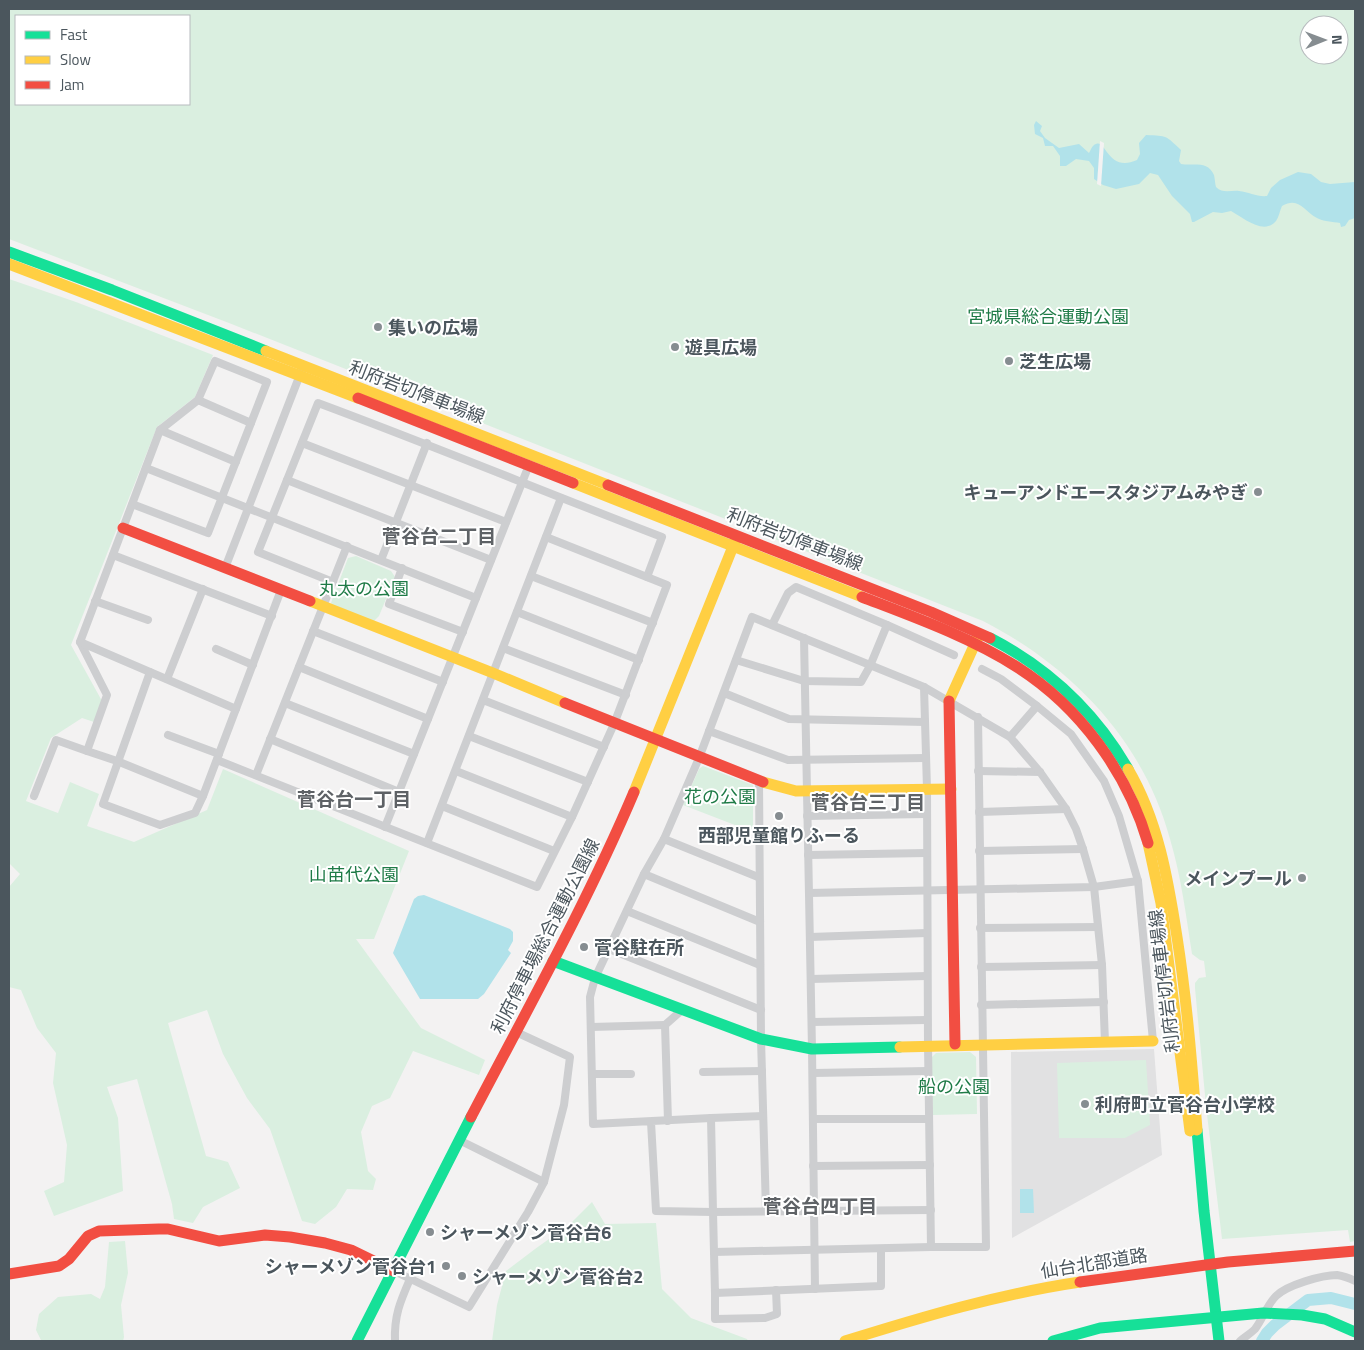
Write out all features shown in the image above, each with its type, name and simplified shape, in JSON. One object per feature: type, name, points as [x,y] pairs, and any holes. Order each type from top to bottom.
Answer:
[{"type":"main road","name":"利府岩切停車場線","points":[[9,252],[151,305],[301,371],[529,466],[858,582],[978,638],[1008,648],[1035,665],[1061,685],[1104,732],[1127,766],[1145,803],[1165,860],[1186,1005],[1201,1184],[1219,1341]]},
{"type":"main road","name":"利府岩切停車場線","points":[[9,264],[168,324],[301,371],[735,540]]},
{"type":"main road","points":[[123,528],[453,657],[614,724],[759,781],[782,788],[806,790],[951,788]]},
{"type":"main road","name":"利府停車場総合運動公園線","points":[[357,1341],[553,961],[618,830],[656,741],[735,540]]},
{"type":"main road","points":[[955,1044],[949,701],[978,638]]},
{"type":"main road","points":[[553,961],[761,1039],[812,1049],[955,1044],[1153,1041]]},
{"type":"main road","points":[[9,1274],[59,1266],[69,1259],[88,1236],[99,1231],[159,1229],[168,1229],[219,1241],[265,1235],[325,1243],[351,1250],[394,1271]]},
{"type":"main road","name":"仙台北部道路","points":[[845,1341],[953,1308],[1077,1282],[1155,1271],[1355,1251]]},
{"type":"main road","points":[[1053,1341],[1100,1328],[1267,1313],[1302,1315],[1325,1319],[1355,1332]]},
{"type":"street","points":[[87,751],[107,695],[80,642],[95,601],[160,430],[198,400],[215,361],[268,382],[208,533],[132,504]]},
{"type":"street","points":[[225,568],[301,371]]},
{"type":"street","points":[[198,400],[251,423]]},
{"type":"street","points":[[333,582],[258,552],[318,403],[427,443],[662,538],[647,577]]},
{"type":"street","points":[[160,430],[236,462]]},
{"type":"street","points":[[302,443],[506,522]]},
{"type":"street","points":[[381,560],[427,443]]},
{"type":"street","points":[[385,827],[529,466]]},
{"type":"street","points":[[146,468],[272,516],[476,598]]},
{"type":"street","points":[[287,480],[491,560]]},
{"type":"street","points":[[428,844],[560,498]]},
{"type":"street","points":[[168,735],[256,775],[537,887],[572,817],[614,724],[667,585],[546,537]]},
{"type":"street","points":[[256,775],[347,546]]},
{"type":"street","points":[[113,555],[272,616]]},
{"type":"street","points":[[402,568],[390,604],[463,632]]},
{"type":"street","points":[[531,576],[653,623]]},
{"type":"street","points":[[772,626],[788,593],[796,587],[954,655]]},
{"type":"street","points":[[167,680],[203,589]]},
{"type":"street","points":[[150,672],[103,804],[160,825],[195,813],[281,590]]},
{"type":"street","points":[[95,601],[148,620]]},
{"type":"street","points":[[517,612],[639,660]]},
{"type":"street","points":[[763,1116],[593,1124],[590,997],[595,978],[644,874],[664,839],[699,758],[752,617],[924,688],[949,701],[1010,737],[1040,772],[1066,809],[1083,849],[1094,887],[1102,965],[1105,1042]]},
{"type":"street","points":[[736,660],[804,681],[861,682],[870,666],[887,625]]},
{"type":"street","points":[[313,632],[443,682]]},
{"type":"street","points":[[804,638],[805,761],[812,1022],[814,1288]]},
{"type":"street","points":[[80,642],[236,709]]},
{"type":"street","points":[[503,648],[626,695]]},
{"type":"street","points":[[216,649],[253,665]]},
{"type":"street","points":[[299,668],[428,719]]},
{"type":"street","points":[[982,669],[1001,679],[1070,734],[1104,781],[1119,816],[1138,881],[1153,1041]]},
{"type":"street","points":[[924,688],[927,789],[927,976],[931,1247]]},
{"type":"street","points":[[724,693],[789,719],[925,722]]},
{"type":"street","points":[[483,700],[604,747]]},
{"type":"street","points":[[284,703],[414,754]]},
{"type":"street","points":[[1010,737],[1037,706]]},
{"type":"street","points":[[714,1252],[986,1247],[978,717]]},
{"type":"street","points":[[709,731],[788,760],[926,758]]},
{"type":"street","points":[[469,736],[588,782]]},
{"type":"street","points":[[270,739],[399,792]]},
{"type":"street","points":[[34,796],[56,740],[117,761],[203,796]]},
{"type":"street","points":[[456,771],[572,817]]},
{"type":"street","points":[[978,771],[1040,772]]},
{"type":"street","points":[[759,781],[758,877],[766,1212]]},
{"type":"street","points":[[442,806],[554,851]]},
{"type":"street","points":[[979,812],[1066,809]]},
{"type":"street","points":[[807,816],[926,814]]},
{"type":"street","points":[[664,839],[758,877]]},
{"type":"street","points":[[980,851],[1083,849]]},
{"type":"street","points":[[808,855],[927,853]]},
{"type":"street","points":[[644,874],[760,922]]},
{"type":"street","points":[[809,894],[1094,887],[1138,881]]},
{"type":"street","points":[[627,911],[760,965]]},
{"type":"street","points":[[980,928],[1098,927]]},
{"type":"street","points":[[810,937],[927,933]]},
{"type":"street","points":[[609,949],[761,1010]]},
{"type":"street","points":[[981,966],[1102,965]]},
{"type":"street","points":[[811,979],[927,976]]},
{"type":"street","points":[[981,1005],[1104,1002]]},
{"type":"street","points":[[591,1027],[665,1025],[682,1010]]},
{"type":"street","points":[[812,1022],[928,1020]]},
{"type":"street","points":[[665,1025],[668,1121]]},
{"type":"street","points":[[394,1271],[469,1307],[528,1212],[544,1182],[564,1105],[570,1057],[516,1032]]},
{"type":"street","points":[[703,1072],[762,1071]]},
{"type":"street","points":[[812,1073],[928,1072]]},
{"type":"street","points":[[592,1074],[631,1074]]},
{"type":"street","points":[[711,1118],[715,1319],[766,1318],[777,1314],[776,1290]]},
{"type":"street","points":[[813,1118],[929,1119]]},
{"type":"street","points":[[651,1122],[656,1212],[931,1210]]},
{"type":"street","points":[[459,1140],[544,1182]]},
{"type":"street","points":[[813,1166],[930,1165]]},
{"type":"street","points":[[715,1293],[882,1286],[881,1249]]},
{"type":"street","points":[[1240,1341],[1256,1328],[1267,1313],[1276,1295],[1295,1285],[1336,1275],[1346,1276],[1355,1281]]},
{"type":"street","points":[[395,1341],[394,1326],[398,1305],[410,1279]]},
{"type":"shaded area","name":"利府町立菅谷台小学校","points":[[1154,1049],[1162,1155],[1012,1238],[1011,1052]]},
{"type":"green space","name":"宮城県総合運動公園","points":[[9,9],[1355,9],[1355,1241],[1350,1242],[1348,1230],[1222,1239],[1206,1106],[1195,988],[1195,983],[1199,978],[1206,977],[1204,961],[1192,954],[1174,853],[1158,803],[1142,770],[1100,710],[1074,684],[1046,661],[983,621],[757,532],[753,525],[734,517],[728,520],[229,323],[9,239]]},
{"type":"green space","name":"山苗代公園","points":[[9,279],[76,302],[213,355],[195,397],[157,427],[71,645],[102,701],[94,722],[82,718],[51,738],[26,801],[58,813],[70,782],[99,794],[87,826],[134,842],[207,810],[223,769],[409,851],[374,939],[356,939],[421,1028],[485,1060],[479,1075],[413,1051],[390,1098],[372,1106],[361,1132],[368,1171],[376,1179],[373,1190],[347,1189],[336,1207],[315,1224],[302,1221],[270,1129],[247,1098],[223,1054],[207,1010],[168,1023],[206,1156],[228,1162],[240,1188],[203,1207],[193,1223],[174,1219],[172,1204],[137,1079],[107,1087],[118,1118],[123,1191],[54,1216],[44,1191],[64,1182],[67,1145],[53,1083],[56,1053],[37,1028],[21,990],[9,987],[9,887],[20,874],[9,863]]},
{"type":"green space","name":"丸太の公園","points":[[356,556],[391,571],[395,577],[379,616],[374,621],[335,608],[331,603],[348,558]]},
{"type":"green space","name":"花の公園","points":[[703,766],[753,785],[753,832],[683,805],[699,769]]},
{"type":"green space","name":"船の公園","points":[[970,1052],[976,1057],[977,1114],[933,1115],[931,1058],[936,1053]]},
{"type":"green space","points":[[1146,1060],[1150,1125],[1125,1138],[1059,1138],[1057,1063]]},
{"type":"green space","points":[[592,1202],[605,1224],[656,1223],[662,1289],[691,1318],[748,1341],[492,1341],[497,1305],[506,1271],[570,1224]]},
{"type":"green space","points":[[125,1241],[128,1273],[121,1305],[123,1341],[40,1341],[36,1330],[39,1314],[58,1297],[91,1294],[100,1299],[105,1287],[109,1242]]},
{"type":"water","points":[[1036,121],[1042,126],[1040,131],[1045,138],[1059,148],[1079,144],[1089,153],[1094,145],[1099,144],[1114,159],[1127,163],[1137,160],[1140,154],[1139,143],[1146,135],[1166,137],[1181,150],[1179,161],[1181,164],[1204,165],[1208,167],[1214,175],[1216,187],[1224,191],[1239,191],[1267,196],[1271,188],[1280,180],[1298,172],[1311,174],[1321,182],[1330,184],[1355,182],[1355,218],[1349,220],[1345,226],[1341,227],[1340,223],[1319,219],[1301,206],[1288,203],[1282,206],[1276,221],[1265,227],[1253,224],[1231,211],[1213,212],[1192,222],[1190,214],[1172,196],[1158,175],[1150,173],[1139,184],[1116,189],[1103,185],[1094,179],[1094,168],[1089,161],[1076,159],[1066,166],[1060,166],[1060,156],[1053,146],[1045,146],[1043,138],[1035,134],[1034,125]]},
{"type":"water","points":[[424,895],[510,929],[513,932],[513,941],[508,950],[511,953],[484,994],[478,999],[420,999],[393,953],[414,899]]},
{"type":"water","points":[[1020,1189],[1033,1189],[1034,1213],[1020,1213]]},
{"type":"pier","points":[[1100,141],[1104,143],[1101,186],[1097,184]]},
{"type":"waterway","points":[[1262,1341],[1275,1325],[1308,1300],[1331,1298],[1355,1304]]},
{"type":"traffic: fast","points":[[9,252],[112,290],[266,351]]},
{"type":"traffic: fast","points":[[990,638],[1031,663],[1068,693],[1101,729],[1128,769]]},
{"type":"traffic: fast","points":[[553,961],[761,1039],[812,1049],[900,1047]]},
{"type":"traffic: fast","points":[[357,1341],[471,1117]]},
{"type":"traffic: fast","points":[[1197,1130],[1219,1341]]},
{"type":"traffic: fast","points":[[1053,1341],[1100,1328],[1263,1313],[1302,1315],[1325,1319],[1355,1332]]},
{"type":"traffic: slow","points":[[9,264],[358,398]]},
{"type":"traffic: slow","points":[[266,351],[608,485]]},
{"type":"traffic: slow","points":[[573,483],[862,597]]},
{"type":"traffic: slow","points":[[634,792],[736,539]]},
{"type":"traffic: slow","points":[[310,601],[565,703]]},
{"type":"traffic: slow","points":[[949,701],[978,637]]},
{"type":"traffic: slow","points":[[1128,769],[1138,788],[1154,829],[1170,893],[1184,985],[1197,1130]]},
{"type":"traffic: slow","points":[[763,782],[796,791],[951,789]]},
{"type":"traffic: slow","points":[[1148,843],[1161,903],[1190,1131]]},
{"type":"traffic: slow","points":[[900,1047],[1153,1041]]},
{"type":"traffic: slow","points":[[845,1341],[990,1300],[1080,1282]]},
{"type":"traffic: jam","points":[[358,398],[573,483]]},
{"type":"traffic: jam","points":[[608,485],[931,612],[990,638]]},
{"type":"traffic: jam","points":[[123,528],[310,601]]},
{"type":"traffic: jam","points":[[862,597],[941,628],[980,646],[1017,667],[1061,701],[1098,743],[1114,767],[1128,791],[1148,843]]},
{"type":"traffic: jam","points":[[949,701],[955,1044]]},
{"type":"traffic: jam","points":[[565,703],[763,782]]},
{"type":"traffic: jam","points":[[471,1117],[577,915],[634,792]]},
{"type":"traffic: jam","points":[[9,1274],[59,1266],[69,1259],[88,1236],[99,1231],[159,1229],[168,1229],[219,1241],[265,1235],[325,1243],[351,1250],[394,1271]]},
{"type":"traffic: jam","points":[[1080,1282],[1228,1262],[1355,1251]]},
{"type":"place","name":"集いの広場","points":[[378,327]]},
{"type":"place","name":"遊具広場","points":[[675,347]]},
{"type":"place","name":"芝生広場","points":[[1009,361]]},
{"type":"place","name":"キューアンドエースタジアムみやぎ","points":[[1258,492]]},
{"type":"place","name":"西部児童館りふーる","points":[[779,816]]},
{"type":"place","name":"メインプール","points":[[1302,878]]},
{"type":"place","name":"菅谷駐在所","points":[[584,947]]},
{"type":"place","name":"利府町立菅谷台小学校","points":[[1085,1104]]},
{"type":"place","name":"シャーメゾン菅谷台6","points":[[430,1232]]},
{"type":"place","name":"シャーメゾン菅谷台1","points":[[446,1266]]},
{"type":"place","name":"シャーメゾン菅谷台2","points":[[462,1276]]},
{"type":"district","name":"菅谷台二丁目","points":[[439,535]]},
{"type":"district","name":"菅谷台一丁目","points":[[354,798]]},
{"type":"district","name":"菅谷台三丁目","points":[[868,801]]},
{"type":"district","name":"菅谷台四丁目","points":[[820,1205]]}]
